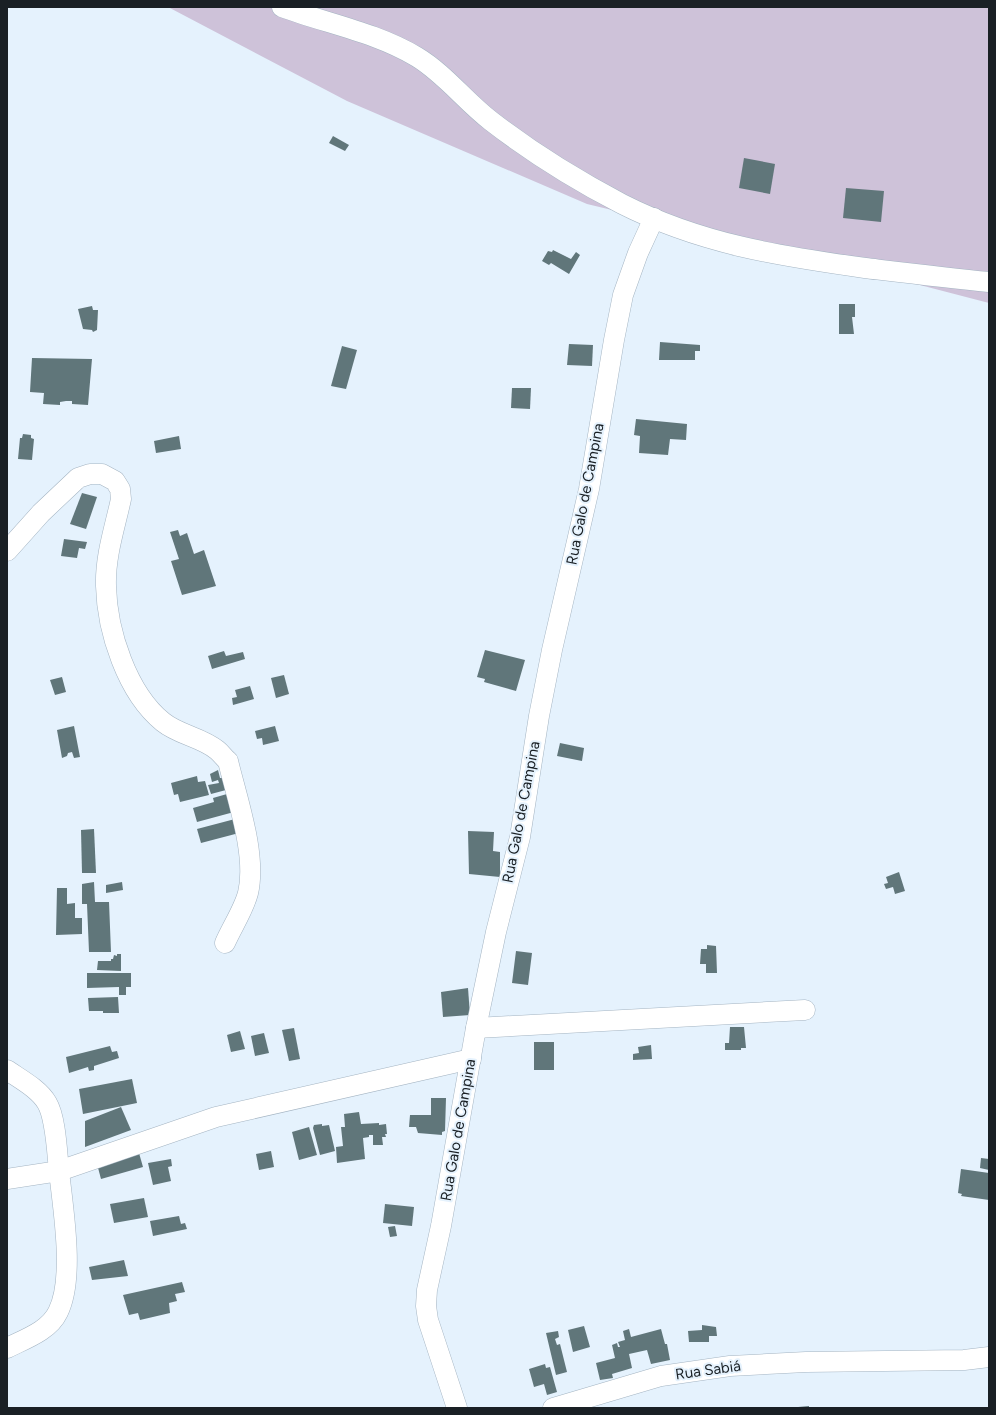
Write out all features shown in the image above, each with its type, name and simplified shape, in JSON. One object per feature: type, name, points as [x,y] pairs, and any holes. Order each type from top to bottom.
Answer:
[{"type":"street","points":[[282,7],[373,36],[418,58],[436,71],[480,112],[520,142],[623,204],[689,233],[752,251],[824,263],[922,276],[989,282]]},
{"type":"street","name":"Rua Galo de Campina","points":[[457,1408],[432,1336],[426,1306],[427,1290],[441,1226],[476,1028],[496,932],[520,837],[550,658],[589,489],[623,295],[638,252],[654,218]]},
{"type":"street","points":[[7,551],[41,513],[78,478],[90,474],[102,474],[115,481],[120,489],[121,499],[108,558],[106,585],[108,609],[113,635],[126,669],[140,698],[164,722],[217,750],[228,761],[249,852],[250,875],[248,894],[225,943]]},
{"type":"street","points":[[476,1028],[805,1010]]},
{"type":"street","points":[[7,1179],[59,1171],[216,1117],[471,1059]]},
{"type":"street","points":[[7,1070],[33,1089],[47,1103],[56,1134],[66,1253],[64,1290],[58,1312],[51,1323],[39,1332],[7,1348]]},
{"type":"street","name":"Rua Sabiá","points":[[553,1408],[648,1380],[730,1366],[767,1363],[867,1362],[989,1357]]},
{"type":"shaded area","points":[[168,7],[989,7],[989,303],[870,272],[587,204],[347,101]]},
{"type":"building","points":[[333,136],[349,145],[345,151],[329,143]]},
{"type":"building","points":[[744,158],[775,164],[770,194],[739,188]]},
{"type":"building","points":[[846,188],[884,191],[881,222],[843,218]]},
{"type":"building","points":[[553,250],[571,259],[576,252],[580,255],[569,274],[551,263],[549,265],[542,261],[548,251],[552,252]]},
{"type":"building","points":[[839,304],[855,304],[855,317],[852,317],[854,334],[839,334]]},
{"type":"building","points":[[92,306],[93,310],[98,310],[97,330],[93,332],[92,330],[83,329],[78,309]]},
{"type":"building","points":[[660,342],[700,345],[700,351],[695,351],[695,360],[659,360]]},
{"type":"building","points":[[569,344],[593,345],[592,366],[567,365]]},
{"type":"building","points":[[342,346],[357,350],[346,389],[331,386]]},
{"type":"building","points":[[32,358],[92,359],[88,405],[72,404],[72,401],[60,402],[60,405],[43,404],[44,393],[30,392]]},
{"type":"building","points":[[512,388],[531,388],[530,409],[511,408]]},
{"type":"building","points":[[636,419],[687,424],[686,440],[670,439],[668,455],[639,453],[640,436],[634,435]]},
{"type":"building","points":[[23,434],[31,435],[31,438],[34,439],[32,460],[18,459],[20,438],[22,438]]},
{"type":"building","points":[[179,436],[181,449],[156,453],[154,441]]},
{"type":"building","points":[[82,493],[97,497],[86,529],[70,524]]},
{"type":"building","points":[[178,530],[180,536],[187,533],[194,554],[204,550],[216,586],[182,595],[171,561],[179,559],[170,532]]},
{"type":"building","points":[[64,539],[87,542],[85,549],[79,548],[77,558],[61,556]]},
{"type":"building","points":[[485,650],[525,660],[516,691],[484,682],[485,679],[477,677]]},
{"type":"building","points":[[224,651],[226,656],[243,652],[245,659],[212,669],[208,656]]},
{"type":"building","points":[[284,675],[289,694],[276,698],[271,678]]},
{"type":"building","points":[[62,677],[66,692],[55,695],[50,680]]},
{"type":"building","points":[[250,686],[254,699],[233,705],[232,698],[237,697],[235,690]]},
{"type":"building","points":[[74,726],[80,757],[74,758],[72,752],[68,753],[67,756],[62,758],[57,730]]},
{"type":"building","points":[[275,726],[279,741],[263,745],[262,738],[257,739],[255,731]]},
{"type":"building","points":[[560,743],[584,748],[582,761],[557,756]]},
{"type":"building","points":[[218,770],[226,790],[211,794],[208,785],[219,783],[218,780],[212,782],[210,774]]},
{"type":"building","points":[[197,776],[198,782],[205,781],[209,795],[180,802],[178,794],[174,795],[171,783]]},
{"type":"building","points":[[227,794],[234,812],[197,822],[193,808],[214,802],[213,798]]},
{"type":"building","points":[[235,819],[239,833],[201,843],[197,829]]},
{"type":"building","points":[[94,829],[96,873],[82,873],[81,830]]},
{"type":"building","points":[[468,831],[494,832],[493,851],[500,852],[500,877],[469,874]]},
{"type":"building","points":[[899,872],[905,891],[895,894],[893,887],[886,889],[884,884],[888,883],[886,877]]},
{"type":"building","points":[[94,882],[95,902],[109,902],[111,952],[89,952],[87,904],[82,904],[82,884]]},
{"type":"building","points":[[122,882],[123,890],[106,893],[106,885]]},
{"type":"building","points":[[57,888],[67,888],[67,904],[75,903],[75,918],[82,918],[82,934],[56,935]]},
{"type":"building","points":[[707,945],[716,946],[717,973],[706,973],[706,964],[700,964],[701,949],[707,949]]},
{"type":"building","points":[[516,951],[532,953],[528,985],[512,983]]},
{"type":"building","points":[[117,954],[121,954],[121,971],[97,970],[98,961],[111,961],[114,955],[117,956]]},
{"type":"building","points":[[87,973],[131,973],[131,987],[126,987],[126,995],[119,995],[119,987],[87,988]]},
{"type":"building","points":[[468,988],[470,1015],[443,1017],[441,992]]},
{"type":"building","points":[[118,997],[119,1013],[89,1011],[88,998]]},
{"type":"building","points":[[730,1027],[744,1027],[746,1048],[741,1048],[741,1050],[725,1050],[725,1043],[729,1043]]},
{"type":"building","points":[[294,1028],[300,1059],[289,1061],[282,1030]]},
{"type":"building","points":[[240,1031],[245,1049],[231,1052],[227,1035]]},
{"type":"building","points":[[264,1033],[269,1053],[255,1056],[251,1036]]},
{"type":"building","points":[[534,1042],[554,1042],[554,1070],[534,1070]]},
{"type":"building","points":[[651,1045],[652,1059],[633,1060],[633,1054],[639,1053],[638,1047]]},
{"type":"building","points":[[110,1046],[112,1052],[117,1051],[119,1058],[94,1066],[94,1070],[89,1071],[88,1067],[69,1073],[66,1057]]},
{"type":"building","points":[[132,1079],[137,1103],[83,1114],[79,1089]]},
{"type":"building","points":[[431,1098],[446,1098],[445,1131],[442,1132],[442,1135],[418,1133],[416,1127],[409,1127],[410,1115],[431,1115]]},
{"type":"building","points":[[121,1107],[131,1130],[85,1147],[85,1121]]},
{"type":"building","points":[[359,1112],[361,1124],[386,1124],[387,1134],[385,1134],[386,1137],[382,1137],[383,1145],[373,1145],[373,1135],[369,1135],[369,1137],[363,1138],[365,1159],[337,1163],[336,1147],[343,1146],[341,1127],[345,1127],[344,1114]]},
{"type":"building","points":[[322,1124],[322,1126],[329,1125],[335,1151],[320,1155],[313,1128],[314,1125]]},
{"type":"building","points":[[309,1127],[317,1155],[299,1160],[292,1132]]},
{"type":"building","points":[[271,1151],[274,1167],[259,1170],[256,1154]]},
{"type":"building","points":[[139,1153],[143,1167],[101,1179],[97,1164]]},
{"type":"building","points":[[981,1158],[989,1159],[989,1170],[980,1168]]},
{"type":"building","points":[[171,1159],[172,1166],[168,1167],[171,1181],[153,1185],[148,1163]]},
{"type":"building","points":[[961,1169],[989,1173],[989,1200],[961,1196],[962,1194],[958,1193]]},
{"type":"building","points":[[144,1198],[148,1217],[114,1223],[110,1204]]},
{"type":"building","points":[[385,1204],[414,1207],[412,1226],[383,1223]]},
{"type":"building","points":[[179,1216],[181,1224],[185,1223],[187,1229],[153,1236],[150,1221]]},
{"type":"building","points":[[395,1226],[397,1236],[390,1237],[388,1227]]},
{"type":"building","points":[[124,1260],[128,1276],[92,1280],[89,1267]]},
{"type":"building","points":[[182,1282],[185,1292],[175,1294],[177,1301],[169,1303],[170,1313],[140,1320],[138,1313],[129,1315],[123,1295]]},
{"type":"building","points":[[702,1325],[716,1327],[717,1336],[709,1336],[709,1342],[689,1342],[688,1331],[702,1330]]},
{"type":"building","points":[[584,1326],[590,1347],[573,1352],[568,1330]]},
{"type":"building","points":[[629,1329],[631,1337],[661,1329],[665,1344],[667,1344],[670,1360],[651,1364],[647,1350],[629,1354],[632,1368],[612,1374],[613,1378],[600,1380],[596,1363],[615,1358],[612,1345],[617,1343],[618,1347],[620,1347],[618,1342],[625,1340],[623,1331]]},
{"type":"building","points":[[558,1331],[559,1337],[555,1339],[557,1345],[560,1344],[567,1372],[556,1375],[546,1333]]},
{"type":"building","points":[[545,1364],[546,1368],[550,1367],[557,1392],[547,1395],[544,1384],[534,1387],[529,1369]]},
{"type":"building","points":[[809,1406],[809,1408],[798,1408],[798,1407]]}]
